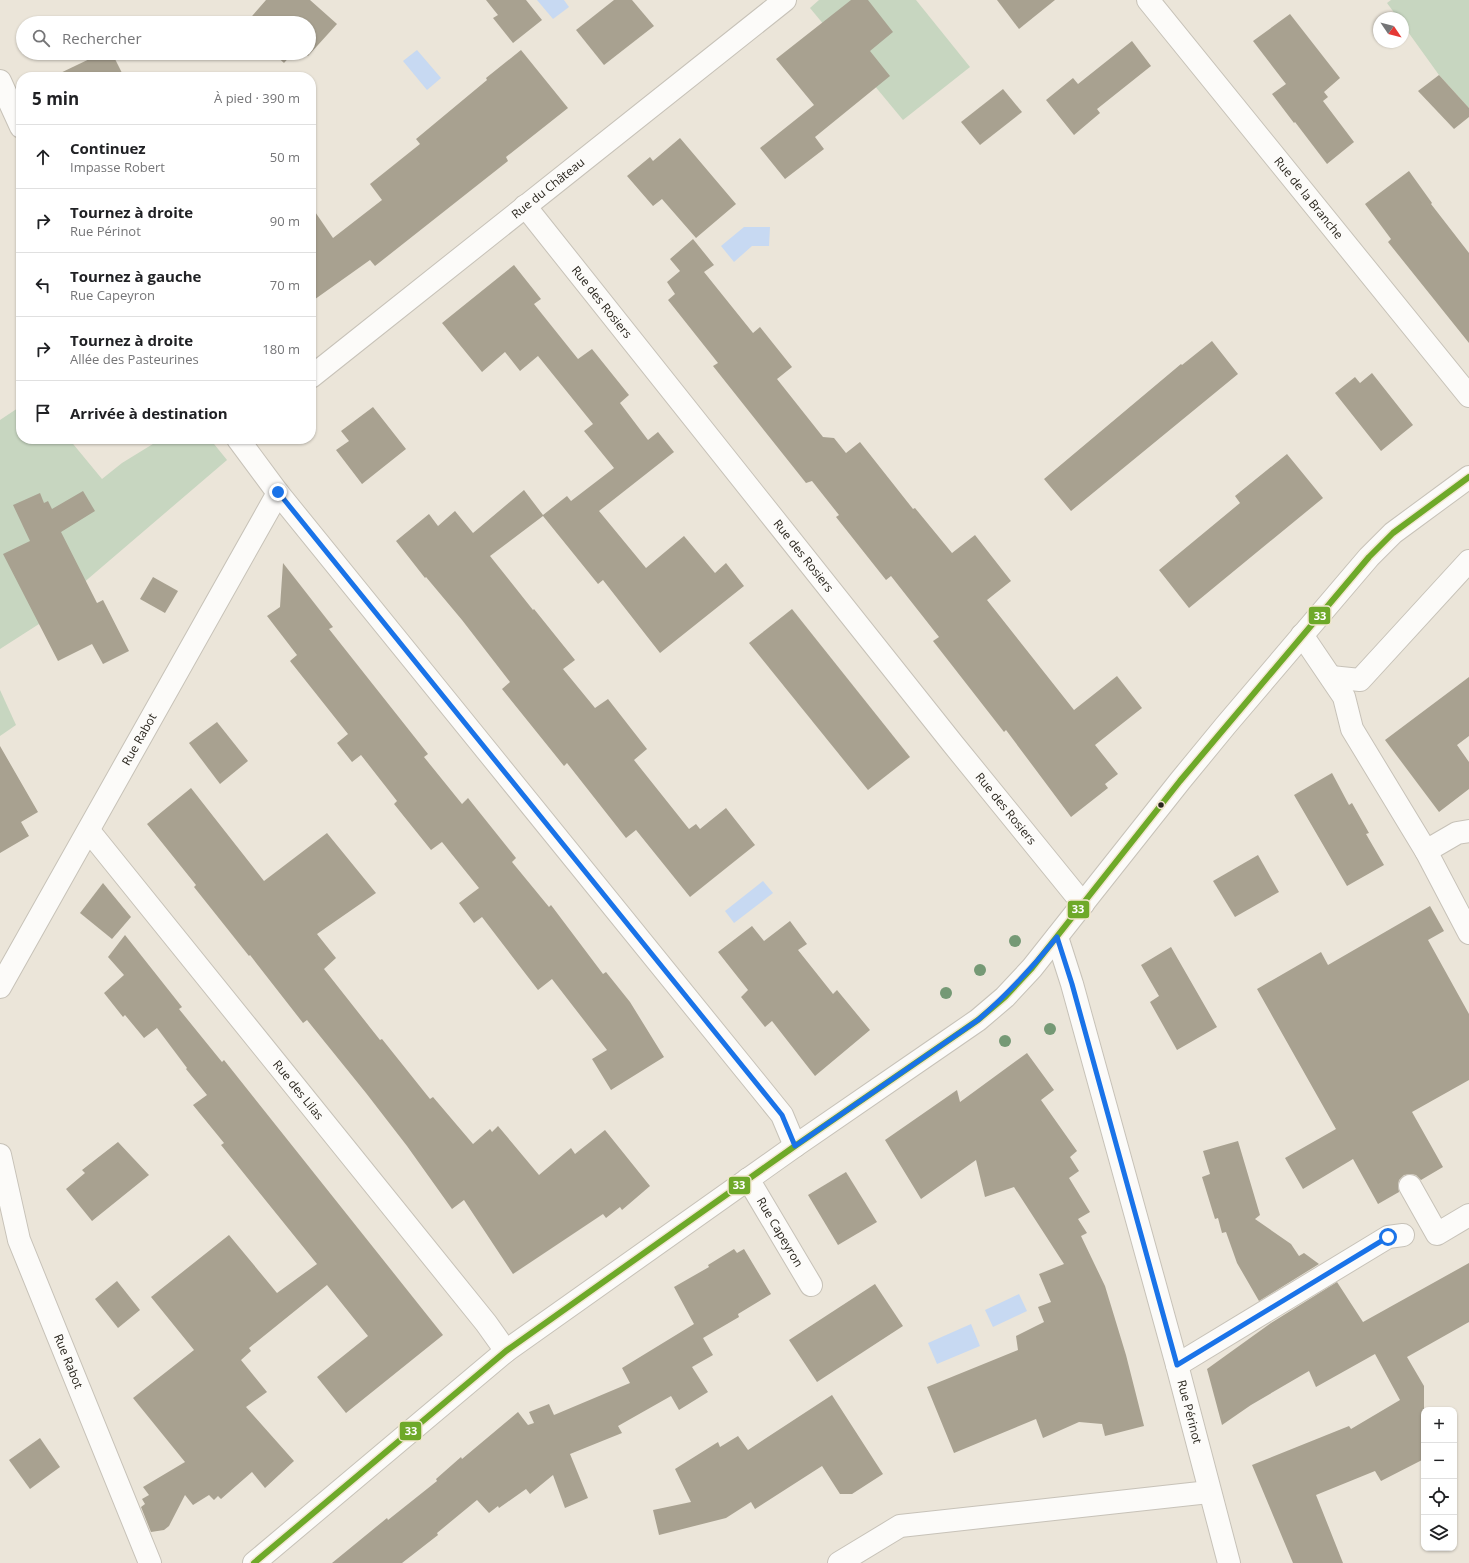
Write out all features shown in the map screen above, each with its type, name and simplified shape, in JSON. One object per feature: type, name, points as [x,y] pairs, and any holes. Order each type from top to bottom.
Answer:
[{"type":"street","name":"Rue du Château","points":[[316,373],[785,0]]},
{"type":"street","name":"Rue de la Branche","points":[[1148,0],[1469,396]]},
{"type":"street","points":[[0,81],[16,115]]},
{"type":"street","name":"Rue des Rosiers","points":[[526,206],[952,744],[1083,904]]},
{"type":"street","points":[[242,444],[278,492],[782,1115],[795,1146]]},
{"type":"street","points":[[254,1563],[506,1351],[795,1146],[978,1020],[1005,997],[1032,968],[1180,781],[1302,635],[1376,550],[1393,533],[1469,477]]},
{"type":"street","name":"Rue Rabot","points":[[0,987],[89,831],[278,492]]},
{"type":"street","points":[[1331,677],[1360,680],[1469,561]]},
{"type":"street","points":[[1302,635],[1344,697],[1352,729],[1426,851],[1469,933]]},
{"type":"street","name":"Rue des Lilas","points":[[89,831],[486,1323],[506,1351]]},
{"type":"street","points":[[1426,851],[1457,833],[1469,831]]},
{"type":"street","name":"Rue Périnot","points":[[1057,937],[1072,984],[1177,1365],[1209,1492],[1229,1563]]},
{"type":"street","name":"Rue Rabot","points":[[0,1155],[19,1240],[150,1563]]},
{"type":"street","name":"Rue Capeyron","points":[[748,1179],[811,1285]]},
{"type":"street","points":[[1410,1186],[1437,1234],[1469,1215]]},
{"type":"street","points":[[1177,1365],[1388,1237],[1403,1235]]},
{"type":"street","points":[[839,1563],[900,1526],[1209,1492]]},
{"type":"green space","points":[[819,0],[916,0],[970,67],[903,120],[810,8]]},
{"type":"green space","points":[[1391,0],[1469,0],[1469,108],[1439,75],[1409,33],[1409,12],[1394,12],[1387,3]]},
{"type":"green space","points":[[16,409],[16,444],[73,444],[102,479],[122,463],[153,444],[214,444],[227,460],[75,590],[39,624],[0,649],[0,420]]},
{"type":"green space","points":[[0,690],[16,725],[0,736]]},
{"type":"water","points":[[537,0],[564,0],[569,7],[553,19]]},
{"type":"water","points":[[417,50],[441,78],[427,90],[403,61]]},
{"type":"water","points":[[744,227],[770,227],[769,246],[752,246],[734,262],[721,246]]},
{"type":"water","points":[[763,881],[773,893],[734,923],[725,911]]},
{"type":"water","points":[[1019,1294],[1027,1311],[993,1327],[985,1310]]},
{"type":"water","points":[[971,1324],[980,1346],[937,1364],[928,1343]]},
{"type":"building","points":[[266,0],[310,0],[337,24],[316,47],[316,16],[252,16]]},
{"type":"building","points":[[486,0],[526,0],[542,20],[513,43],[493,18],[498,15]]},
{"type":"building","points":[[614,0],[632,0],[654,26],[604,65],[576,30]]},
{"type":"building","points":[[851,0],[868,0],[893,32],[870,51],[890,76],[815,137],[824,149],[785,179],[760,148],[814,105],[776,59]]},
{"type":"building","points":[[997,0],[1055,0],[1019,29]]},
{"type":"building","points":[[1290,14],[1340,78],[1324,92],[1328,97],[1323,101],[1354,142],[1327,164],[1272,94],[1286,84],[1253,41]]},
{"type":"building","points":[[1132,41],[1151,66],[1097,109],[1100,113],[1074,135],[1046,100],[1073,78],[1078,84]]},
{"type":"building","points":[[521,50],[568,108],[506,157],[508,161],[375,266],[370,260],[316,298],[316,213],[333,238],[382,200],[370,184],[420,144],[416,139],[487,80],[486,78]]},
{"type":"building","points":[[87,60],[116,60],[122,72],[62,72]]},
{"type":"building","points":[[1439,75],[1469,108],[1469,117],[1454,129],[1418,91]]},
{"type":"building","points":[[1003,89],[1022,112],[980,145],[961,122]]},
{"type":"building","points":[[680,138],[736,204],[696,238],[662,199],[653,206],[627,176],[650,157],[653,161]]},
{"type":"building","points":[[1409,171],[1432,203],[1431,204],[1469,253],[1469,343],[1388,242],[1391,239],[1365,204]]},
{"type":"building","points":[[693,239],[714,265],[704,272],[753,333],[760,327],[792,367],[777,379],[823,437],[834,438],[846,453],[860,442],[913,509],[915,508],[952,553],[975,535],[1011,581],[987,600],[1074,710],[1117,676],[1142,708],[1095,745],[1118,774],[1105,784],[1108,788],[1071,817],[1006,730],[1004,732],[933,641],[939,637],[891,576],[886,580],[836,517],[839,515],[812,481],[806,483],[713,366],[718,363],[668,300],[675,294],[667,282],[680,271],[670,259]]},
{"type":"building","points":[[514,265],[541,299],[534,304],[578,359],[592,349],[629,395],[620,403],[648,440],[658,432],[674,452],[599,511],[646,568],[684,536],[715,573],[726,563],[744,586],[660,653],[603,580],[598,584],[543,516],[490,556],[575,660],[563,669],[595,708],[608,699],[647,749],[634,760],[689,829],[696,824],[700,829],[726,808],[755,845],[690,897],[636,830],[626,838],[567,763],[564,766],[502,689],[510,682],[462,620],[426,577],[425,578],[396,541],[429,514],[438,526],[455,511],[473,533],[524,490],[543,515],[567,496],[571,501],[614,468],[584,431],[593,424],[538,356],[520,371],[505,352],[482,372],[442,323]]},
{"type":"building","points":[[1212,341],[1238,374],[1071,511],[1044,479],[1181,364],[1182,365]]},
{"type":"building","points":[[1372,373],[1413,425],[1381,451],[1335,393],[1355,377],[1360,383]]},
{"type":"building","points":[[373,407],[406,449],[362,484],[336,450],[349,441],[341,431]]},
{"type":"building","points":[[1287,454],[1323,498],[1189,608],[1159,570],[1240,503],[1235,496]]},
{"type":"building","points":[[83,491],[95,511],[61,532],[97,603],[103,600],[129,651],[103,664],[92,644],[58,661],[3,554],[30,541],[13,505],[40,493],[44,503],[48,501],[52,509]]},
{"type":"building","points":[[283,563],[333,627],[329,629],[428,754],[424,757],[462,804],[468,798],[516,858],[512,862],[549,907],[551,905],[603,974],[606,972],[630,1002],[664,1057],[611,1090],[592,1059],[607,1050],[552,979],[538,990],[482,917],[474,923],[459,903],[479,888],[442,842],[431,850],[394,804],[397,801],[361,755],[352,762],[337,743],[348,734],[290,661],[297,655],[267,616],[280,607]]},
{"type":"building","points":[[153,577],[178,591],[165,613],[140,599]]},
{"type":"building","points":[[792,609],[910,757],[868,790],[749,643]]},
{"type":"building","points":[[1469,677],[1469,736],[1457,745],[1469,762],[1469,789],[1439,812],[1385,740]]},
{"type":"building","points":[[217,722],[248,761],[220,784],[189,743]]},
{"type":"building","points":[[0,746],[38,812],[21,822],[29,836],[0,853]]},
{"type":"building","points":[[1332,773],[1349,805],[1352,803],[1369,833],[1366,834],[1384,865],[1347,886],[1294,795]]},
{"type":"building","points":[[191,788],[264,881],[327,833],[376,893],[317,934],[336,958],[324,969],[380,1040],[382,1039],[430,1099],[433,1097],[473,1144],[490,1129],[492,1132],[498,1126],[539,1175],[571,1148],[575,1154],[605,1130],[650,1186],[622,1210],[620,1207],[606,1218],[603,1214],[513,1274],[464,1200],[452,1209],[407,1146],[366,1093],[307,1020],[303,1023],[194,887],[196,885],[147,824]]},
{"type":"building","points":[[1258,855],[1279,892],[1235,917],[1213,881]]},
{"type":"building","points":[[103,883],[131,917],[112,939],[80,913]]},
{"type":"building","points":[[1430,906],[1444,931],[1428,940],[1469,1014],[1469,1080],[1412,1112],[1443,1167],[1421,1180],[1416,1175],[1404,1175],[1399,1180],[1399,1192],[1378,1204],[1353,1159],[1303,1189],[1285,1158],[1336,1129],[1257,989],[1321,952],[1328,965]]},
{"type":"building","points":[[790,921],[807,944],[798,950],[833,994],[837,990],[870,1030],[815,1076],[772,1021],[765,1027],[741,997],[748,990],[718,952],[752,926],[764,941]]},
{"type":"building","points":[[125,935],[182,1007],[179,1009],[222,1062],[224,1060],[443,1335],[346,1413],[317,1377],[368,1336],[327,1285],[249,1348],[251,1351],[241,1360],[267,1392],[246,1407],[294,1461],[265,1488],[252,1472],[221,1499],[218,1496],[214,1500],[209,1495],[193,1505],[185,1495],[169,1526],[164,1530],[151,1532],[141,1507],[145,1504],[142,1499],[149,1495],[143,1487],[185,1462],[133,1398],[194,1350],[151,1297],[229,1235],[277,1293],[317,1264],[221,1145],[224,1143],[193,1105],[207,1095],[186,1069],[187,1068],[157,1028],[144,1038],[125,1015],[123,1017],[104,993],[124,975],[108,957]]},
{"type":"building","points":[[1171,947],[1217,1027],[1177,1050],[1150,1002],[1159,996],[1141,965]]},
{"type":"building","points":[[1027,1053],[1054,1090],[1041,1100],[1077,1151],[1070,1157],[1079,1171],[1069,1178],[1090,1212],[1078,1219],[1087,1233],[1081,1236],[1105,1286],[1126,1355],[1144,1426],[1105,1436],[1102,1424],[1079,1422],[1043,1438],[1036,1419],[954,1453],[927,1387],[1018,1350],[1016,1336],[1044,1322],[1038,1307],[1051,1302],[1039,1274],[1064,1264],[1014,1187],[985,1197],[976,1160],[921,1199],[885,1140],[957,1090],[960,1102]]},
{"type":"building","points":[[1238,1141],[1260,1215],[1255,1219],[1291,1244],[1299,1256],[1304,1253],[1319,1264],[1259,1301],[1237,1263],[1226,1232],[1222,1233],[1218,1218],[1215,1219],[1202,1177],[1210,1174],[1203,1151]]},
{"type":"building","points":[[118,1142],[149,1175],[92,1221],[66,1189],[85,1173],[82,1170]]},
{"type":"building","points":[[846,1172],[877,1222],[838,1245],[808,1195]]},
{"type":"building","points":[[734,1249],[737,1253],[744,1249],[771,1294],[738,1314],[739,1317],[703,1338],[713,1355],[692,1367],[708,1392],[679,1410],[671,1396],[618,1426],[622,1433],[570,1454],[588,1498],[565,1508],[553,1475],[530,1494],[526,1489],[499,1508],[498,1506],[489,1513],[477,1500],[437,1533],[438,1535],[402,1563],[332,1563],[387,1518],[388,1520],[437,1481],[436,1479],[461,1457],[462,1459],[518,1412],[528,1425],[534,1423],[529,1412],[549,1404],[554,1415],[630,1383],[622,1368],[694,1324],[674,1287],[709,1267],[708,1265]]},
{"type":"building","points":[[1469,1263],[1469,1322],[1407,1357],[1424,1386],[1424,1407],[1421,1407],[1421,1461],[1381,1481],[1375,1471],[1316,1495],[1343,1563],[1293,1563],[1252,1465],[1349,1426],[1351,1429],[1400,1400],[1375,1354],[1316,1387],[1309,1371],[1251,1405],[1222,1425],[1207,1369],[1271,1323],[1337,1282],[1363,1322]]},
{"type":"building","points":[[117,1281],[140,1310],[118,1328],[95,1299]]},
{"type":"building","points":[[875,1284],[903,1326],[817,1382],[789,1340]]},
{"type":"building","points":[[832,1395],[883,1474],[852,1494],[840,1494],[822,1466],[755,1509],[751,1502],[726,1518],[659,1535],[653,1510],[691,1502],[675,1469],[718,1442],[720,1447],[738,1436],[748,1450]]},
{"type":"building","points":[[40,1438],[60,1467],[30,1489],[9,1460]]},
{"type":"transit line","name":"33","points":[[254,1563],[506,1351],[795,1146],[978,1020],[1005,997],[1032,968],[1180,781],[1369,557],[1393,533],[1469,477]]},
{"type":"route","points":[[278,492],[782,1115],[795,1146],[978,1020],[1005,997],[1032,968],[1057,937],[1072,984],[1177,1365],[1388,1237]]}]
